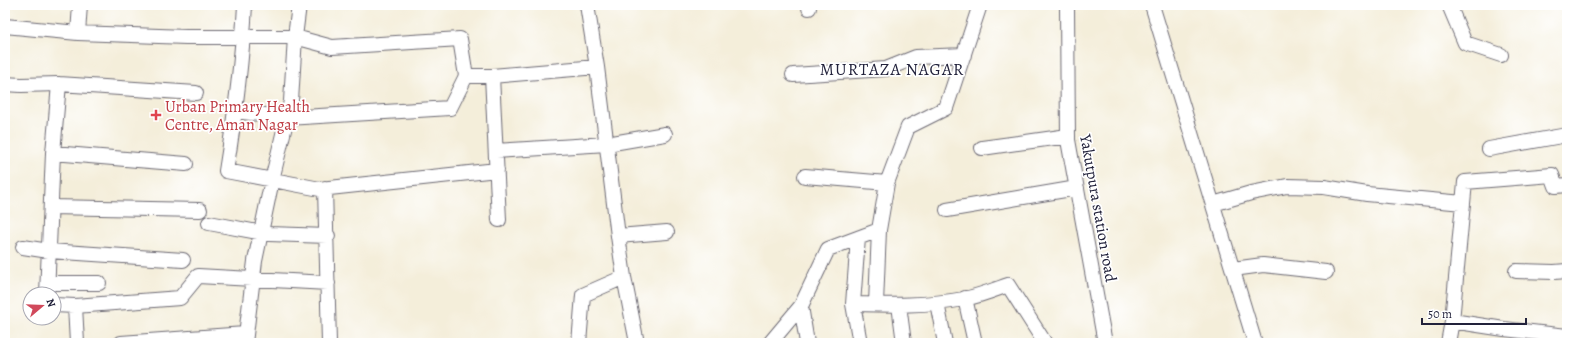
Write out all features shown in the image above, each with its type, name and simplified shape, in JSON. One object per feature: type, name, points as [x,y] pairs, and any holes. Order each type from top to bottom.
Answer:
[{"type":"street","points":[[78,33],[80,5]]},
{"type":"street","points":[[245,5],[236,111],[226,171],[320,189],[497,170]]},
{"type":"street","points":[[122,343],[245,338],[254,279],[255,261],[291,101],[295,37],[299,5]]},
{"type":"street","points":[[587,5],[597,67],[624,277],[637,343]]},
{"type":"street","points":[[876,304],[879,230],[887,183],[908,127],[946,108],[980,5]]},
{"type":"street","name":"Yakutpura station road","points":[[1067,5],[1068,136],[1105,343]]},
{"type":"street","points":[[1152,5],[1255,343]]},
{"type":"street","points":[[1449,5],[1465,43],[1501,55]]},
{"type":"street","points":[[5,26],[78,33],[186,37],[295,37],[332,47],[460,40],[466,76],[450,108],[286,118],[236,111]]},
{"type":"street","points":[[793,75],[886,69],[916,57],[964,55]]},
{"type":"street","points":[[466,76],[492,76],[597,67]]},
{"type":"street","points":[[492,76],[499,220]]},
{"type":"street","points":[[5,84],[58,84],[196,92]]},
{"type":"street","points":[[47,286],[53,153],[58,84]]},
{"type":"street","points":[[496,151],[607,144],[665,134]]},
{"type":"street","points":[[1489,149],[1567,135]]},
{"type":"street","points":[[982,148],[1068,136]]},
{"type":"street","points":[[53,153],[186,164]]},
{"type":"street","points":[[1448,343],[1452,321],[1465,182],[1552,175],[1556,186],[1567,185]]},
{"type":"street","points":[[805,176],[887,183]]},
{"type":"street","points":[[1213,204],[1258,191],[1287,186],[1324,187],[1375,195],[1463,203]]},
{"type":"street","points":[[325,188],[328,236],[329,343]]},
{"type":"street","points":[[947,210],[1077,188]]},
{"type":"street","points":[[51,207],[200,210]]},
{"type":"street","points":[[209,223],[261,233],[328,236]]},
{"type":"street","points":[[770,343],[801,306],[828,249],[879,230]]},
{"type":"street","points":[[618,236],[667,232]]},
{"type":"street","points":[[858,238],[853,304],[860,343]]},
{"type":"street","points":[[24,247],[49,251],[183,260]]},
{"type":"street","points":[[1232,269],[1263,265],[1326,272]]},
{"type":"street","points":[[1516,271],[1567,271]]},
{"type":"street","points":[[62,305],[75,306],[180,298],[198,276],[328,283]]},
{"type":"street","points":[[579,343],[583,295],[624,277]]},
{"type":"street","points":[[62,287],[99,283]]},
{"type":"street","points":[[853,304],[899,306],[937,303],[965,298],[1008,285],[1044,343]]},
{"type":"street","points":[[965,298],[975,343]]},
{"type":"street","points":[[937,303],[945,343]]},
{"type":"street","points":[[75,306],[77,343]]},
{"type":"street","points":[[801,306],[807,343]]},
{"type":"street","points":[[899,306],[904,343]]},
{"type":"street","points":[[1452,321],[1504,329],[1567,336]]},
{"type":"place","name":"Urban Primary Health Centre, Aman Nagar","points":[[156,115]]},
{"type":"district","name":"MURTAZA NAGAR","points":[[892,69]]}]
